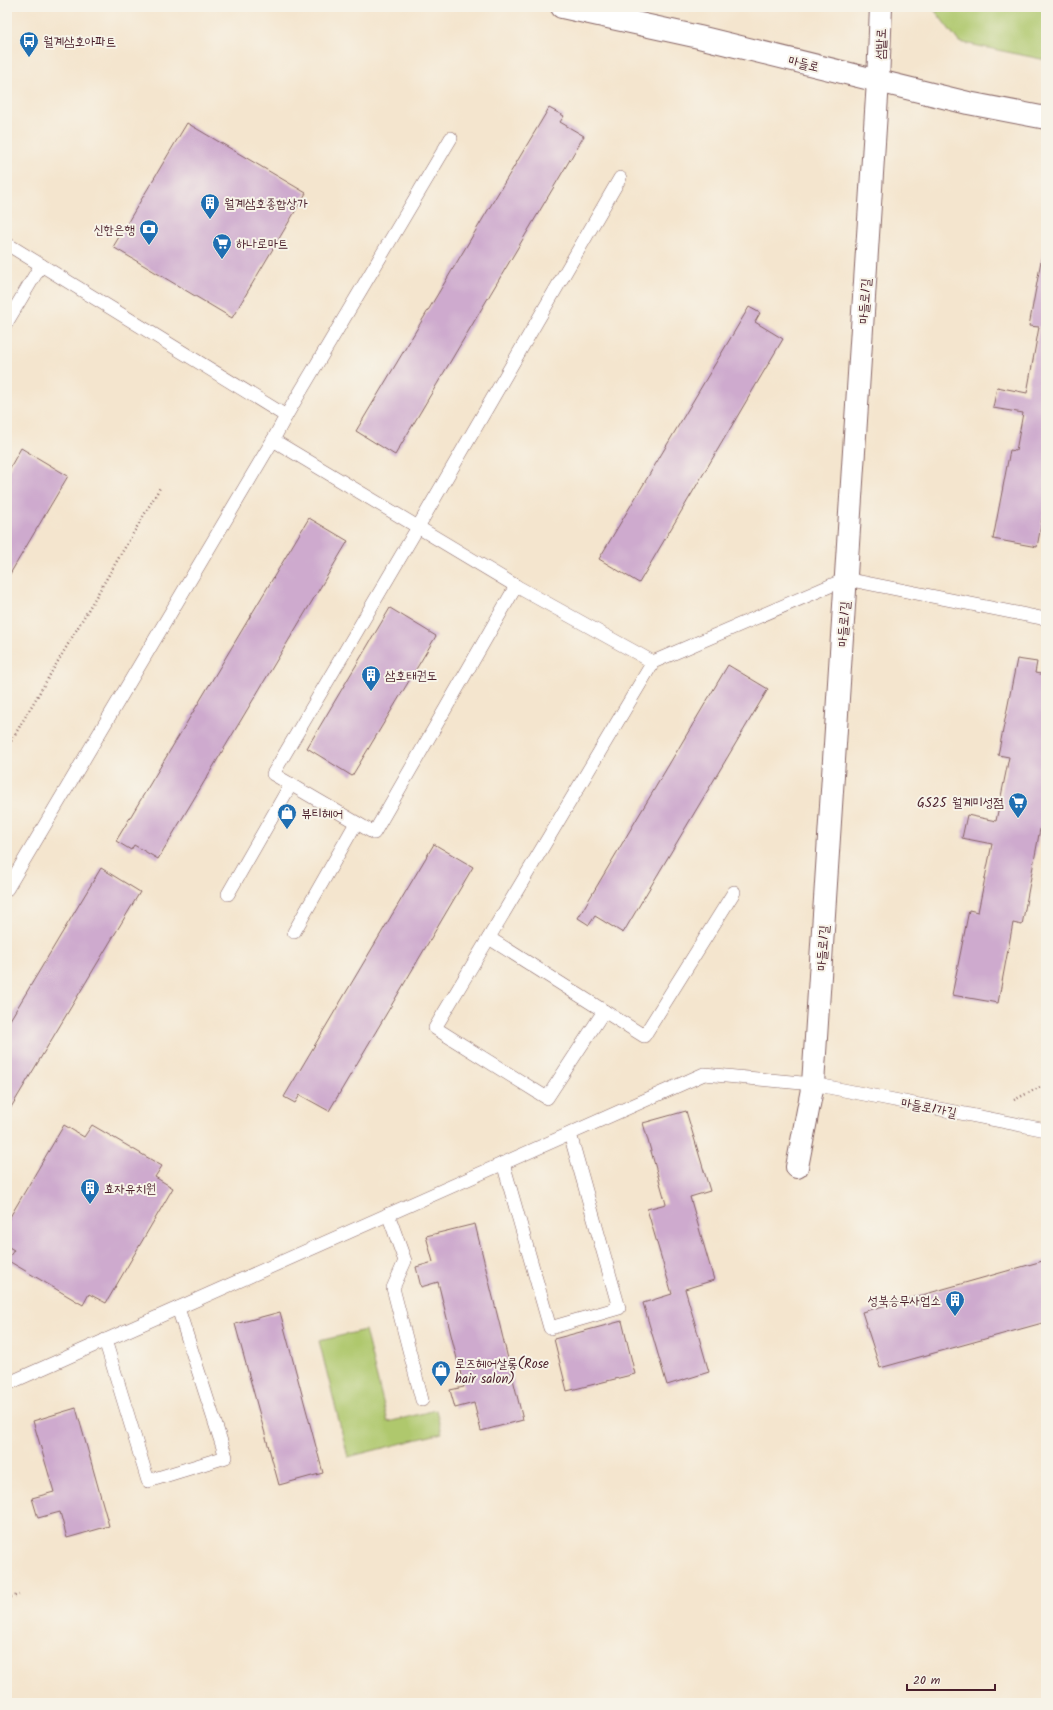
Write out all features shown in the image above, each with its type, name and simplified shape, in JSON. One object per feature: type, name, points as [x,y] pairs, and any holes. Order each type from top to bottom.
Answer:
[{"type":"street","name":"마들로","points":[[562,7],[699,37],[968,104],[1046,118]]},
{"type":"street","name":"섬밭로","points":[[878,81],[881,7]]},
{"type":"street","name":"마들로1길","points":[[797,1166],[813,1084],[878,81]]},
{"type":"lane","points":[[7,889],[451,138]]},
{"type":"lane","points":[[516,586],[374,833],[273,774],[620,178]]},
{"type":"lane","points":[[7,244],[286,416]]},
{"type":"lane","points":[[7,322],[41,265]]},
{"type":"lane","points":[[273,440],[516,586],[653,662]]},
{"type":"lane","points":[[604,1011],[547,1098],[435,1028],[653,662],[846,579],[1046,619]]},
{"type":"lane","points":[[228,894],[291,784]]},
{"type":"lane","points":[[294,932],[356,823]]},
{"type":"lane","points":[[489,938],[644,1036],[734,892]]},
{"type":"lane","name":"마들로1가길","points":[[7,1384],[704,1074],[813,1084],[1046,1130]]},
{"type":"lane","points":[[503,1163],[550,1328],[619,1308],[570,1134]]},
{"type":"lane","points":[[388,1214],[405,1261],[393,1288],[422,1400]]},
{"type":"lane","points":[[105,1340],[148,1481],[226,1456],[178,1308]]},
{"type":"path","points":[[7,748],[160,486]]},
{"type":"path","points":[[7,1598],[19,1596]]},
{"type":"green space","points":[[932,7],[1046,7],[1046,60],[959,42]]},
{"type":"green space","points":[[365,1330],[388,1422],[436,1410],[442,1433],[348,1457],[319,1341]]},
{"type":"building","points":[[549,108],[564,116],[560,122],[584,136],[395,455],[356,431]]},
{"type":"building","name":"월계삼호종합상가","points":[[187,123],[306,193],[232,318],[113,247]]},
{"type":"building","points":[[1045,239],[1046,499],[1037,547],[993,539],[1010,450],[1016,451],[1023,413],[993,408],[997,387],[1027,393],[1039,327],[1029,326]]},
{"type":"building","points":[[749,307],[760,313],[755,322],[783,339],[639,583],[599,559]]},
{"type":"building","points":[[21,448],[68,476],[7,579],[7,473]]},
{"type":"building","points":[[309,518],[348,541],[158,859],[134,845],[131,850],[116,841]]},
{"type":"building","name":"삼호태권도","points":[[390,608],[436,636],[352,776],[307,748]]},
{"type":"building","points":[[1017,659],[1037,662],[1035,673],[1046,675],[1046,797],[1022,925],[1013,923],[998,1003],[952,995],[969,910],[978,912],[992,844],[962,838],[967,815],[996,821],[1009,757],[998,755]]},
{"type":"building","points":[[728,665],[768,689],[623,933],[595,916],[589,925],[578,918]]},
{"type":"building","points":[[434,844],[473,867],[329,1111],[300,1095],[295,1103],[284,1097]]},
{"type":"building","points":[[101,868],[140,892],[7,1114],[7,1025]]},
{"type":"building","points":[[686,1111],[710,1191],[690,1197],[714,1280],[685,1289],[709,1372],[667,1385],[643,1303],[672,1294],[647,1209],[666,1204],[643,1123]]},
{"type":"building","name":"효자유치원","points":[[64,1125],[84,1137],[92,1125],[162,1166],[155,1177],[173,1188],[106,1303],[89,1294],[83,1305],[7,1260],[14,1250],[7,1246],[7,1222]]},
{"type":"building","points":[[475,1224],[523,1420],[481,1431],[474,1403],[455,1408],[450,1390],[464,1387],[438,1282],[421,1287],[416,1267],[433,1262],[426,1236]]},
{"type":"building","name":"성북승무사업소","points":[[1046,1260],[1046,1322],[880,1368],[862,1312]]},
{"type":"building","points":[[280,1312],[323,1473],[279,1485],[235,1324]]},
{"type":"building","points":[[622,1321],[635,1374],[567,1391],[554,1339]]},
{"type":"building","points":[[76,1408],[109,1526],[67,1538],[60,1512],[38,1518],[32,1498],[54,1492],[33,1421]]},
{"type":"place","name":"월계삼호아파트","points":[[29,58]]},
{"type":"place","name":"월계삼호종합상가","points":[[210,220]]},
{"type":"place","name":"신한은행","points":[[149,246]]},
{"type":"place","name":"하나로마트","points":[[222,260]]},
{"type":"place","name":"삼호태권도","points":[[371,692]]},
{"type":"place","name":"GS25 월계미성점","points":[[1018,819]]},
{"type":"place","name":"뷰티헤어","points":[[287,830]]},
{"type":"place","name":"효자유치원","points":[[90,1205]]},
{"type":"place","name":"성북승무사업소","points":[[955,1317]]},
{"type":"place","name":"로즈헤어살롱(Rose hair salon)","points":[[441,1387]]}]
